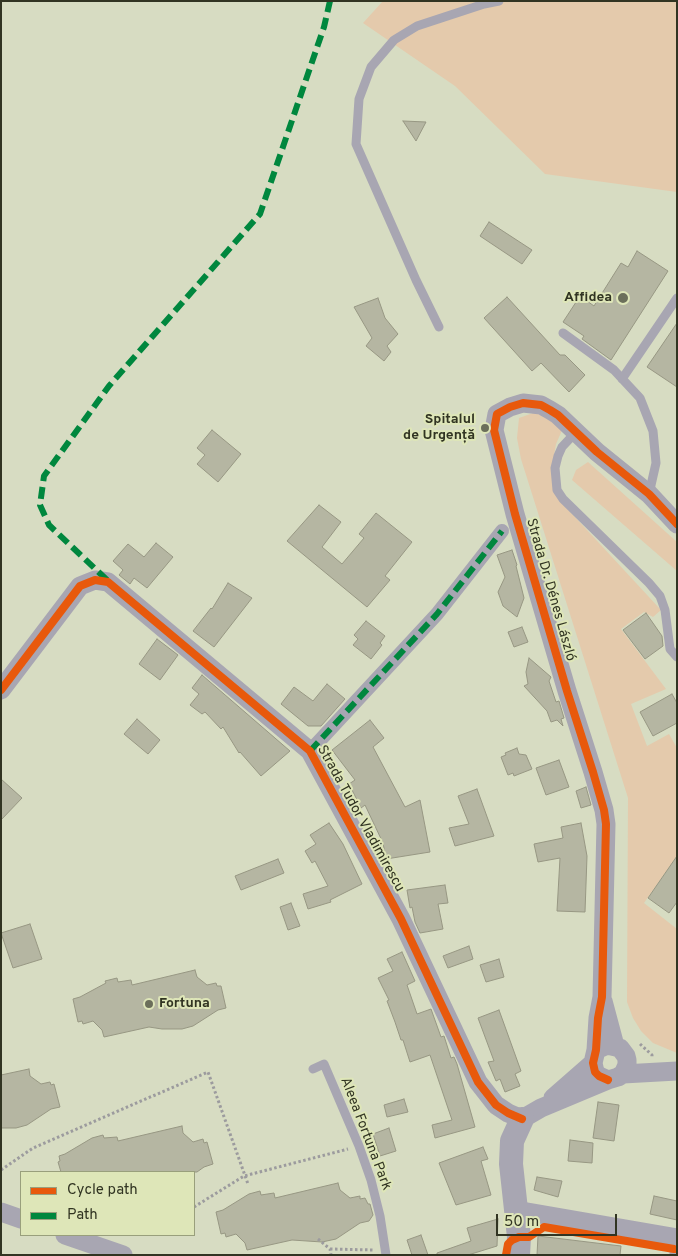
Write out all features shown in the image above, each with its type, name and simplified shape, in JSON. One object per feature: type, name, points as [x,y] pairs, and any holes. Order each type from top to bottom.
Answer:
[{"type":"street","name":"Strada Dr. Dénes László","points":[[602,997],[606,824],[604,810],[515,514],[494,426],[497,414],[516,405],[532,403],[541,405],[558,415],[649,494],[677,524]]},
{"type":"street","points":[[310,751],[437,614],[502,531]]},
{"type":"street","name":"Strada Tudor Vladimirescu","points":[[1,690],[80,586],[95,580],[108,582],[310,751],[401,919],[478,1082],[496,1106],[531,1114]]},
{"type":"street","points":[[531,1114],[615,1077],[627,1065],[602,997]]},
{"type":"street","points":[[602,997],[594,1056],[595,1072],[599,1076],[615,1077],[674,1071]]},
{"type":"street","points":[[518,1255],[519,1237],[511,1164],[511,1151],[516,1130],[606,1045],[674,1071]]},
{"type":"street","points":[[516,1210],[675,1243]]},
{"type":"street","points":[[1,1212],[20,1219]]},
{"type":"street","points":[[68,1236],[123,1255]]},
{"type":"lane","points":[[439,327],[416,280],[356,144],[359,99],[371,67],[394,40],[417,26],[484,4],[499,1]]},
{"type":"lane","points":[[622,379],[677,298]]},
{"type":"lane","points":[[563,333],[614,370],[640,398],[653,431],[656,463],[649,494]]},
{"type":"lane","points":[[576,432],[562,447],[558,456],[555,468],[557,490],[563,499],[660,596],[665,610],[670,649],[677,656]]},
{"type":"lane","name":"Aleea Fortuna Park","points":[[313,1070],[324,1064],[359,1146],[371,1180],[387,1253]]},
{"type":"path","points":[[1,1170],[33,1148],[208,1072],[248,1184]]},
{"type":"path","points":[[195,1206],[244,1176],[359,1146]]},
{"type":"path","points":[[318,1239],[330,1249],[387,1253]]},
{"type":"path","points":[[330,1249],[331,1255]]},
{"type":"shaded area","points":[[383,1],[677,1],[677,192],[545,174],[455,86],[363,23]]},
{"type":"shaded area","points":[[536,412],[563,428],[556,444],[553,461],[562,503],[661,610],[653,617],[644,612],[621,629],[666,689],[631,704],[647,746],[669,734],[677,748],[677,856],[644,903],[677,929],[677,1053],[653,1043],[641,1031],[633,1018],[627,1002],[628,798],[521,459],[517,438],[519,418]]},
{"type":"shaded area","points":[[588,462],[677,542],[677,571],[572,480],[576,470]]},
{"type":"building","points":[[403,121],[426,122],[416,141]]},
{"type":"building","points":[[489,222],[532,250],[522,264],[480,236]]},
{"type":"building","points":[[637,251],[668,271],[611,360],[582,339],[584,336],[563,322],[580,296],[594,306],[621,263],[628,267]]},
{"type":"building","points":[[507,297],[560,355],[565,355],[585,375],[569,392],[541,363],[532,371],[484,318]]},
{"type":"building","points":[[378,298],[385,318],[398,334],[387,346],[391,352],[384,361],[366,346],[372,338],[354,307]]},
{"type":"building","points":[[677,323],[677,387],[647,367]]},
{"type":"building","points":[[212,430],[241,454],[218,482],[197,464],[205,455],[197,448]]},
{"type":"building","points":[[319,505],[341,522],[322,547],[342,564],[364,538],[359,534],[376,513],[412,542],[385,576],[390,580],[367,607],[287,541]]},
{"type":"building","points":[[156,543],[173,557],[147,588],[134,578],[130,584],[119,575],[123,570],[113,561],[128,544],[144,557]]},
{"type":"building","points":[[512,550],[524,598],[517,617],[503,606],[498,592],[505,577],[497,555]]},
{"type":"building","points":[[228,583],[252,598],[214,647],[193,631],[212,609]]},
{"type":"building","points":[[646,613],[662,636],[663,646],[645,659],[623,630]]},
{"type":"building","points":[[366,621],[385,636],[380,643],[382,645],[371,659],[353,645],[358,639],[354,635]]},
{"type":"building","points":[[522,627],[528,642],[514,647],[508,632]]},
{"type":"building","points":[[157,639],[178,655],[160,680],[139,664]]},
{"type":"building","points":[[529,658],[551,677],[549,681],[556,702],[559,701],[564,718],[561,719],[563,726],[557,720],[551,722],[547,711],[524,686],[528,684],[526,672]]},
{"type":"building","points":[[202,675],[290,751],[261,776],[239,753],[223,727],[221,729],[205,712],[202,714],[190,705],[199,694],[192,688]]},
{"type":"building","points":[[327,684],[345,699],[321,726],[308,726],[281,704],[294,687],[313,701]]},
{"type":"building","points":[[672,694],[677,703],[677,723],[653,736],[640,712]]},
{"type":"building","points":[[137,719],[160,740],[148,754],[124,734]]},
{"type":"building","points":[[370,720],[384,738],[373,747],[405,807],[420,800],[430,852],[386,859],[383,843],[365,805],[361,808],[349,784],[355,780],[332,750]]},
{"type":"building","points":[[517,748],[519,754],[526,755],[532,769],[514,776],[513,773],[508,775],[501,757],[506,755],[505,753]]},
{"type":"building","points":[[559,760],[569,787],[546,795],[536,768]]},
{"type":"building","points":[[1,779],[22,798],[1,820]]},
{"type":"building","points":[[586,787],[591,805],[581,808],[576,791]]},
{"type":"building","points":[[477,789],[494,836],[455,846],[449,828],[469,824],[458,796]]},
{"type":"building","points":[[329,823],[343,844],[362,884],[330,900],[331,902],[308,909],[303,894],[328,886],[315,861],[312,863],[305,851],[316,844],[310,835]]},
{"type":"building","points":[[581,823],[587,856],[585,912],[557,911],[560,858],[538,862],[534,844],[563,838],[561,827]]},
{"type":"building","points":[[677,856],[677,902],[669,913],[648,898]]},
{"type":"building","points":[[278,859],[284,873],[241,890],[235,876]]},
{"type":"building","points":[[445,885],[448,903],[438,904],[443,929],[420,933],[415,922],[412,907],[410,908],[407,890]]},
{"type":"building","points":[[291,903],[300,926],[288,930],[280,907]]},
{"type":"building","points":[[30,924],[42,959],[13,968],[1,933]]},
{"type":"building","points":[[469,946],[473,959],[448,968],[443,956]]},
{"type":"building","points":[[402,952],[415,981],[407,985],[417,1014],[431,1009],[441,1037],[444,1036],[451,1058],[454,1057],[457,1064],[475,1127],[435,1138],[432,1125],[452,1120],[430,1055],[410,1062],[387,1001],[389,1000],[378,978],[393,971],[387,959]]},
{"type":"building","points":[[499,959],[504,977],[486,982],[480,965]]},
{"type":"building","name":"Fortuna","points":[[195,970],[197,977],[207,985],[216,983],[217,986],[221,986],[226,1008],[218,1010],[193,1026],[182,1029],[149,1027],[104,1037],[102,1030],[93,1021],[83,1024],[82,1021],[78,1022],[73,999],[106,983],[105,981],[117,978],[118,982],[131,980],[132,985]]},
{"type":"building","points":[[499,1010],[521,1071],[515,1074],[520,1086],[505,1092],[500,1079],[496,1081],[488,1062],[494,1061],[478,1018]]},
{"type":"building","points":[[29,1069],[30,1076],[41,1084],[50,1082],[51,1085],[54,1084],[60,1107],[51,1109],[27,1125],[16,1128],[1,1128],[1,1075]]},
{"type":"building","points":[[404,1099],[408,1112],[387,1117],[384,1105]]},
{"type":"building","points":[[598,1102],[619,1105],[614,1141],[593,1138]]},
{"type":"building","points":[[182,1126],[183,1133],[193,1142],[203,1139],[204,1143],[207,1142],[213,1164],[197,1172],[61,1171],[58,1162],[60,1161],[59,1156],[92,1138],[103,1135],[104,1138],[117,1137],[118,1141]]},
{"type":"building","points":[[389,1128],[396,1151],[380,1156],[373,1134]]},
{"type":"building","points":[[570,1140],[593,1143],[592,1163],[568,1161]]},
{"type":"building","points":[[483,1147],[488,1159],[481,1161],[491,1195],[456,1205],[439,1163]]},
{"type":"building","points":[[537,1177],[562,1181],[558,1197],[534,1190]]},
{"type":"building","points":[[338,1183],[340,1190],[350,1198],[360,1196],[360,1199],[365,1198],[368,1204],[370,1204],[373,1215],[369,1221],[360,1223],[336,1239],[322,1242],[292,1240],[247,1250],[245,1243],[236,1234],[226,1237],[225,1233],[221,1234],[216,1212],[223,1210],[249,1194],[260,1191],[261,1195],[274,1193],[275,1198]]},
{"type":"building","points":[[654,1196],[677,1201],[677,1220],[650,1214]]},
{"type":"building","points":[[498,1219],[497,1246],[468,1255],[437,1255],[437,1253],[471,1241],[467,1228]]},
{"type":"building","points":[[421,1235],[428,1255],[412,1255],[407,1240]]},
{"type":"building","points":[[538,1236],[621,1246],[620,1255],[537,1255]]},
{"type":"marked path","points":[[107,580],[49,525],[40,505],[44,476],[109,386],[260,214],[324,27],[330,1]]},
{"type":"marked path","points":[[310,751],[437,614],[502,531]]},
{"type":"cycle path","points":[[608,1080],[595,1072],[593,1063],[602,997],[606,824],[604,810],[515,514],[494,430],[497,414],[523,403],[541,405],[550,410],[558,415],[597,452],[649,494],[677,524]]},
{"type":"cycle path","points":[[1,690],[80,586],[95,580],[108,582],[310,751],[401,919],[478,1082],[496,1105],[522,1119]]},
{"type":"cycle path","points":[[506,1255],[508,1244],[512,1240],[519,1237],[529,1237],[544,1227],[674,1249]]},
{"type":"place","name":"Affidea","points":[[623,298]]},
{"type":"place","name":"Spitalul de Urgență","points":[[485,428]]},
{"type":"place","name":"Fortuna","points":[[149,1004]]}]
